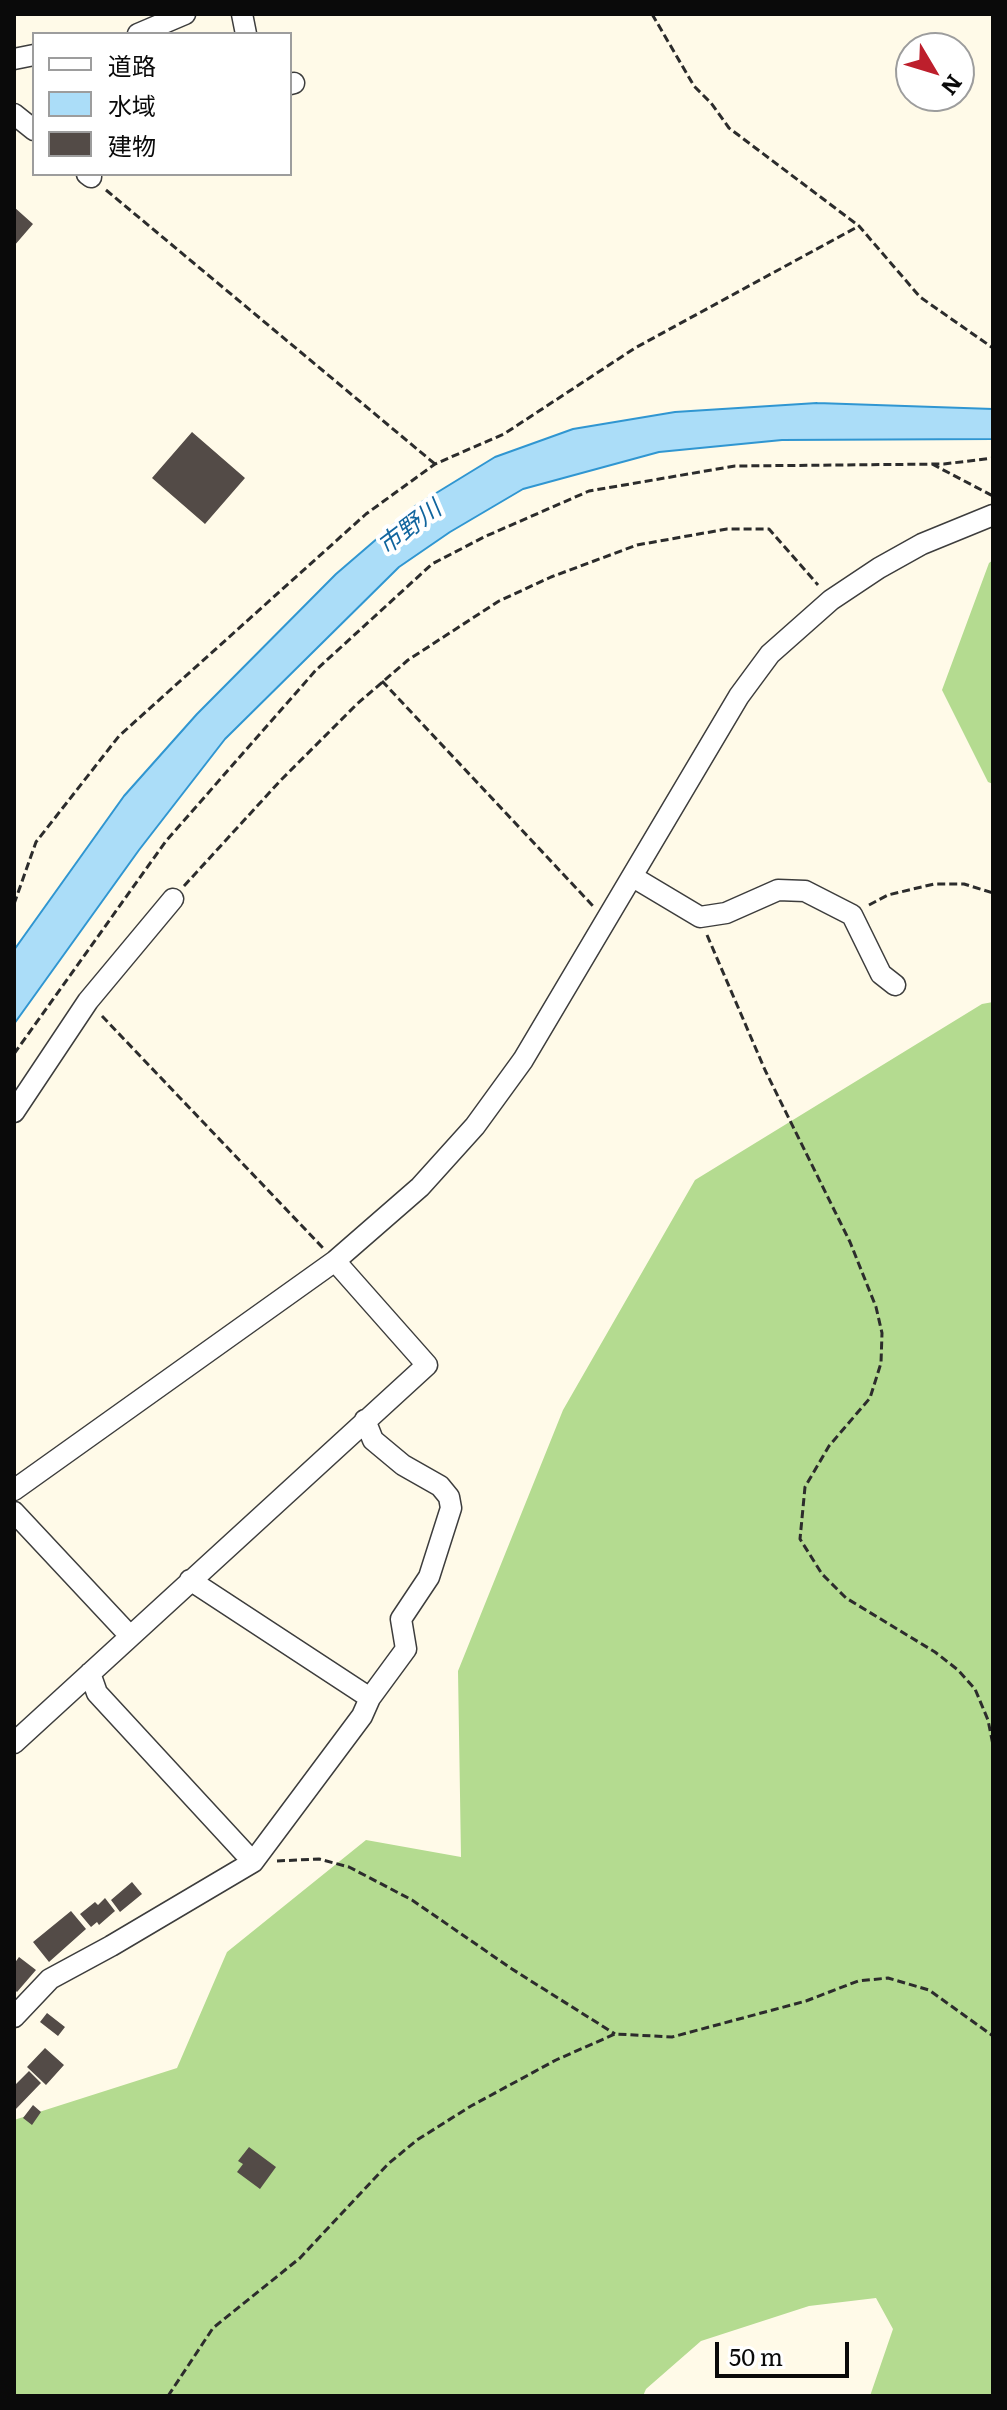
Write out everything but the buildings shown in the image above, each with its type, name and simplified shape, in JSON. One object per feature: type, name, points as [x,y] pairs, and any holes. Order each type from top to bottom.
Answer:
[{"type":"street","points":[[143,32],[185,14]]},
{"type":"street","points":[[14,114],[32,128]]},
{"type":"street","points":[[14,1490],[335,1261],[420,1187],[475,1126],[523,1060],[739,696],[770,654],[831,600],[922,544],[993,515]]},
{"type":"street","points":[[633,877],[700,917],[726,913],[778,890],[805,891],[852,915],[881,974],[895,985]]},
{"type":"street","points":[[14,1112],[88,1001],[173,899]]},
{"type":"street","points":[[14,1743],[427,1365],[335,1261]]},
{"type":"street","points":[[14,2017],[50,1979],[253,1862],[362,1716],[370,1698],[406,1649],[401,1619],[429,1577],[451,1508],[449,1497],[440,1486],[403,1465],[373,1440],[365,1420]]},
{"type":"street","points":[[14,1512],[130,1636]]},
{"type":"street","points":[[190,1580],[370,1698]]},
{"type":"street","points":[[90,1673],[97,1693],[253,1862]]},
{"type":"path","points":[[652,14],[694,86],[729,128],[859,226],[920,297],[993,348]]},
{"type":"path","points":[[89,176],[435,464]]},
{"type":"path","points":[[14,904],[36,842],[119,736],[355,523],[435,464],[504,434],[635,348],[859,226]]},
{"type":"path","points":[[14,1054],[166,841],[316,670],[432,564],[484,537],[589,491],[735,466],[932,464],[993,458]]},
{"type":"path","points":[[932,464],[993,496]]},
{"type":"path","points":[[173,899],[280,781],[382,681],[453,629],[499,601],[551,577],[637,545],[727,529],[769,529],[831,600]]},
{"type":"path","points":[[382,681],[606,921]]},
{"type":"path","points":[[852,915],[888,895],[934,884],[964,884],[993,893]]},
{"type":"path","points":[[700,917],[765,1070],[850,1242],[876,1307],[882,1333],[881,1363],[870,1398],[829,1446],[805,1487],[800,1539],[822,1574],[846,1598],[935,1652],[958,1670],[975,1689],[988,1720],[993,1745]]},
{"type":"path","points":[[88,1001],[335,1261]]},
{"type":"path","points":[[253,1862],[319,1859],[349,1867],[412,1900],[512,1969],[615,2034]]},
{"type":"path","points":[[168,2396],[213,2328],[300,2258],[388,2164],[417,2140],[471,2106],[556,2060],[615,2034],[672,2037],[806,2001],[858,1981],[888,1978],[929,1990],[993,2036]]},
{"type":"green space","points":[[993,560],[993,784],[988,782],[942,690],[989,563]]},
{"type":"green space","points":[[993,1002],[993,2396],[870,2396],[893,2329],[876,2298],[809,2306],[701,2341],[646,2389],[643,2396],[14,2396],[14,2120],[177,2068],[227,1952],[366,1840],[461,1857],[458,1671],[563,1410],[695,1180],[982,1004]]},
{"type":"water","name":"市野川","points":[[817,403],[993,409],[993,439],[782,440],[659,452],[523,489],[450,532],[399,567],[225,739],[139,850],[14,1024],[14,950],[124,796],[197,714],[336,574],[415,506],[495,457],[573,429],[675,412]]}]
